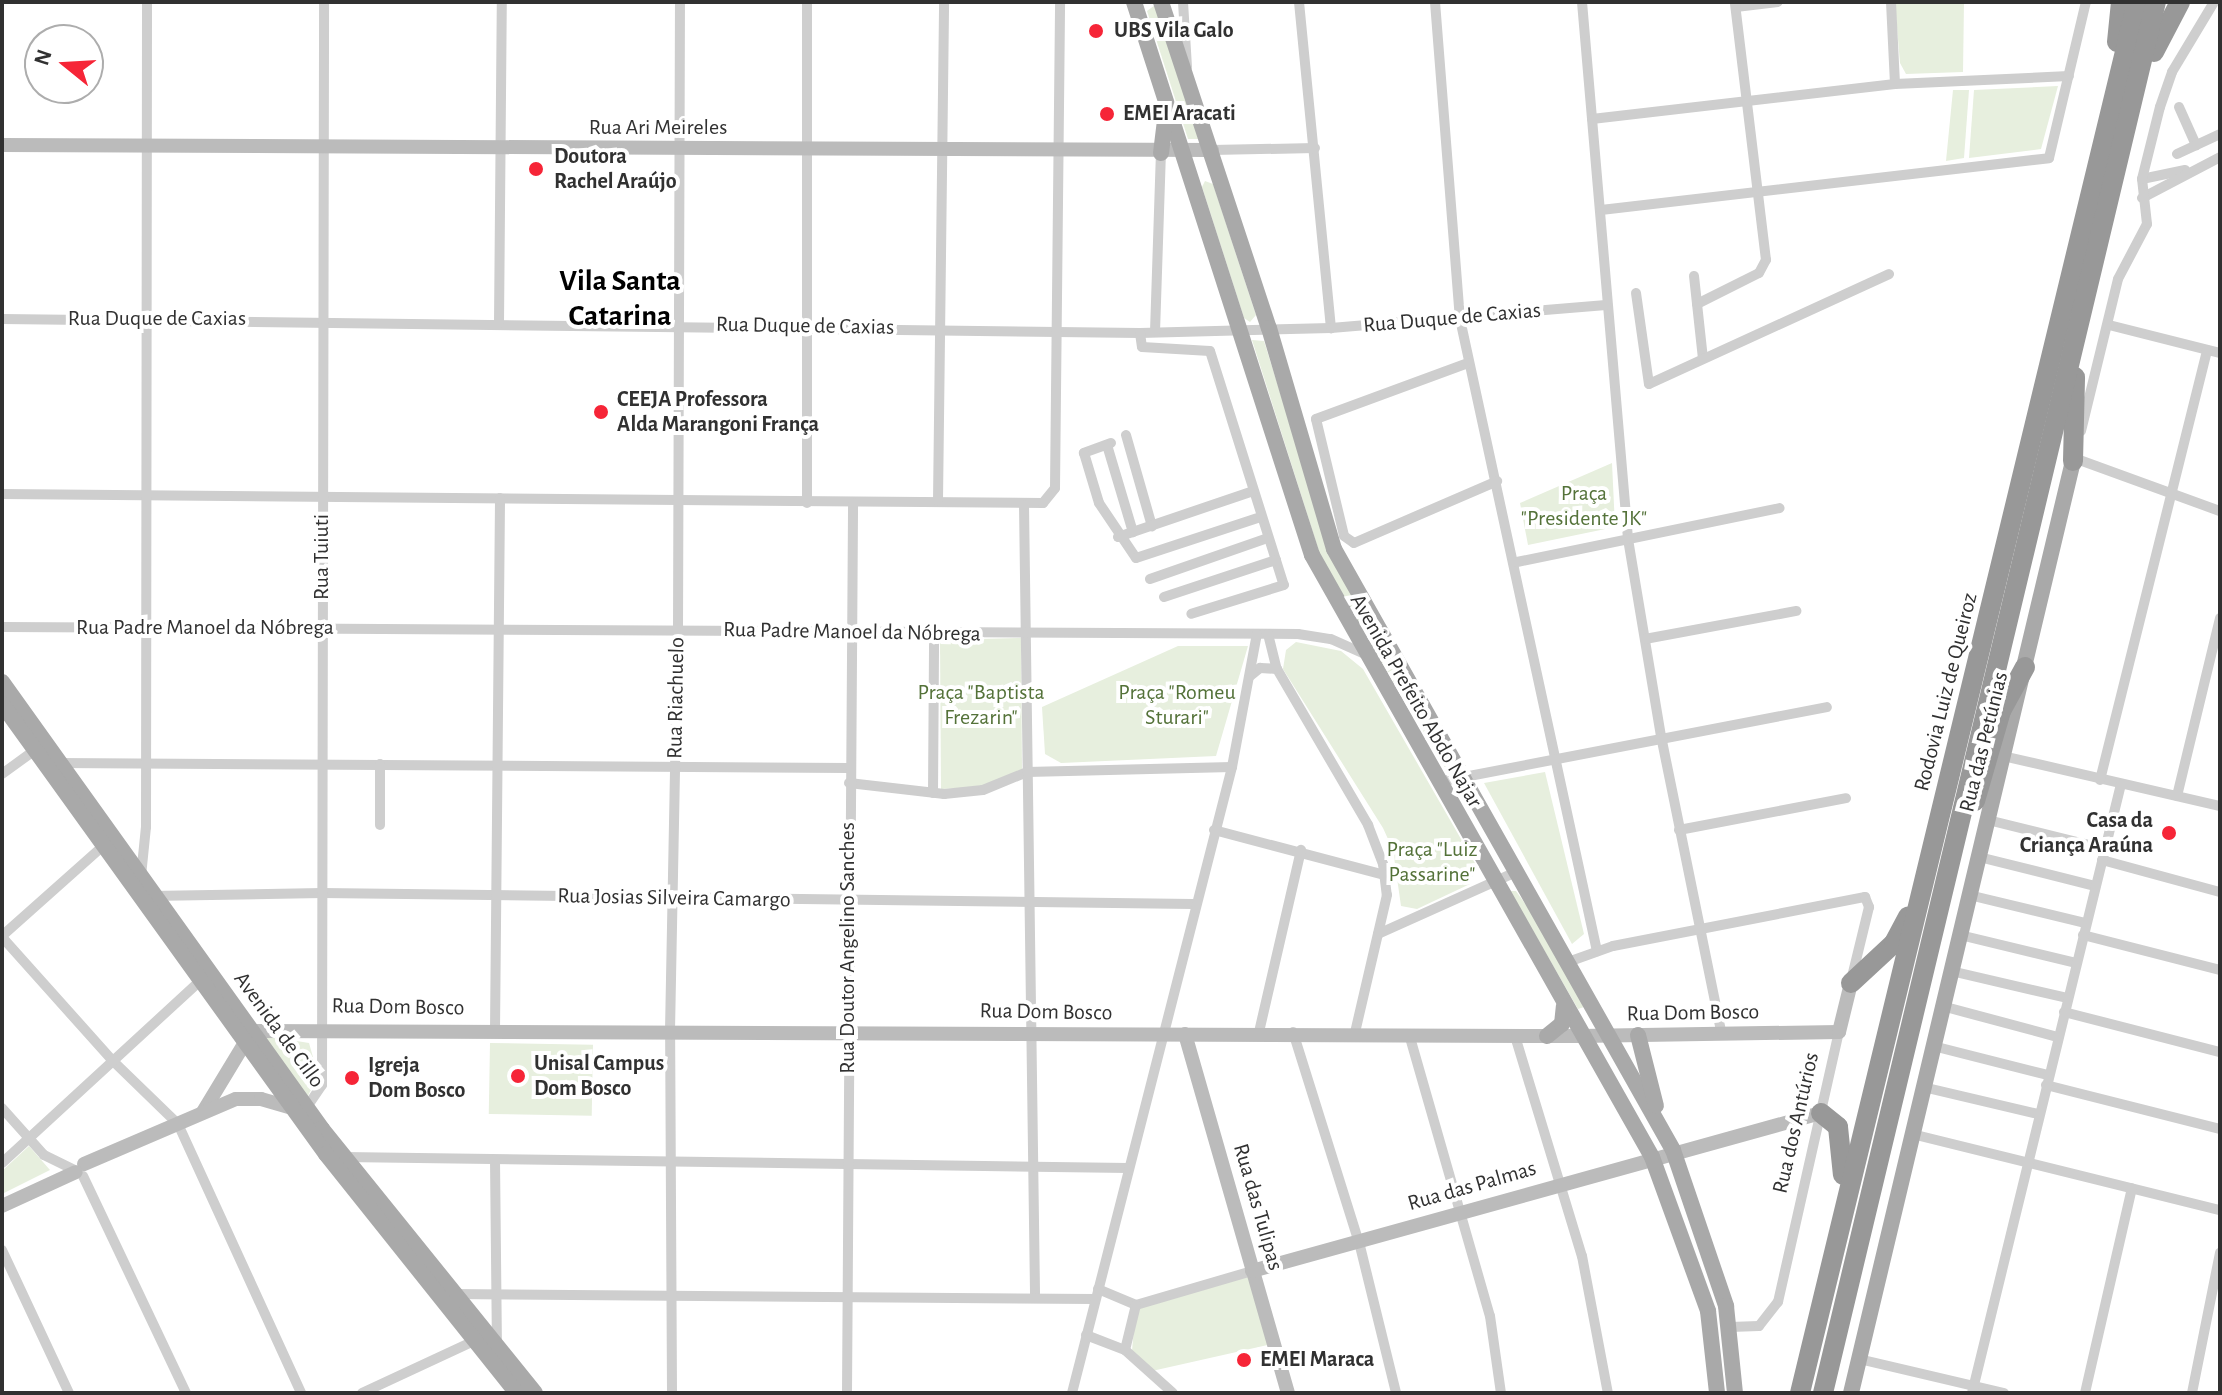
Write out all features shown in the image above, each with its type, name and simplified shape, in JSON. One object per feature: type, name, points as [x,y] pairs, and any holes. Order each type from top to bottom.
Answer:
[{"type":"highway","points":[[2048,378],[2121,2]]},
{"type":"highway","name":"Rodovia Luiz de Queiroz","points":[[1800,1393],[2137,2]]},
{"type":"highway","name":"Rodovia Luiz de Queiroz","points":[[1823,1393],[2156,2]]},
{"type":"highway","points":[[2073,461],[2075,379],[2099,240],[2149,66],[2180,2]]},
{"type":"highway","points":[[1943,883],[2001,711],[2025,667]]},
{"type":"highway","points":[[1851,983],[1894,943],[1928,865]]},
{"type":"highway","points":[[1821,1113],[1838,1127],[1844,1171],[1822,1295]]},
{"type":"main road","name":"Avenida Prefeito Abdo Najar","points":[[1134,2],[1312,555],[1363,653],[1652,1157],[1708,1311],[1717,1391]]},
{"type":"main road","name":"Avenida Prefeito Abdo Najar","points":[[1161,2],[1269,328],[1341,566],[1465,776],[1671,1146],[1730,1327],[1735,1393]]},
{"type":"main road","points":[[1161,153],[1164,101]]},
{"type":"main road","name":"Rua Ari Meireles","points":[[2,145],[942,153],[1161,153],[1212,150]]},
{"type":"main road","points":[[1191,181],[1205,167],[1218,171]]},
{"type":"main road","name":"Rua das Petúnias","points":[[1851,1393],[2073,461]]},
{"type":"main road","name":"Avenida de Cillo","points":[[2,682],[54,765],[248,1035],[472,1342],[517,1393]]},
{"type":"main road","name":"Avenida de Cillo","points":[[2,704],[35,750],[54,765]]},
{"type":"main road","name":"Avenida de Cillo","points":[[144,890],[201,980],[248,1035]]},
{"type":"main road","name":"Rua dos Antúrios","points":[[1839,1032],[1851,983]]},
{"type":"main road","points":[[1547,1036],[1562,1024],[1563,1005]]},
{"type":"main road","name":"Rua Dom Bosco","points":[[248,1035],[321,1028],[1161,1035],[1293,1032],[1515,1036],[1839,1032]]},
{"type":"main road","name":"Rua das Tulipas","points":[[1185,1034],[1288,1393]]},
{"type":"main road","points":[[203,1112],[248,1035]]},
{"type":"main road","points":[[1638,1035],[1671,1146]]},
{"type":"main road","points":[[232,1060],[233,1083],[261,1099]]},
{"type":"main road","points":[[2,1206],[236,1099],[261,1099],[301,1108]]},
{"type":"main road","name":"Avenida de Cillo","points":[[301,1108],[344,1157],[450,1294],[535,1393]]},
{"type":"main road","name":"Rua das Palmas","points":[[1252,1271],[1652,1157],[1671,1146],[1821,1113]]},
{"type":"street","points":[[144,890],[147,2]]},
{"type":"street","name":"Rua Tuiuti","points":[[301,1108],[322,1085],[324,2]]},
{"type":"street","points":[[499,323],[502,2]]},
{"type":"street","name":"Rua Riachuelo","points":[[672,1393],[670,1031],[678,631],[680,2]]},
{"type":"street","points":[[807,2],[807,503]]},
{"type":"street","points":[[938,501],[944,2]]},
{"type":"street","points":[[2,494],[679,499],[807,503],[938,501],[1024,505],[1048,499],[1055,488],[1060,2]]},
{"type":"street","points":[[1183,2],[1189,89]]},
{"type":"street","points":[[1299,2],[1331,328]]},
{"type":"street","points":[[1435,2],[1460,319],[1517,562],[1597,951]]},
{"type":"street","points":[[1582,2],[1628,539],[1661,736],[1698,930],[1722,1035]]},
{"type":"street","points":[[1697,304],[1759,273],[1766,260],[1735,5],[1778,2]]},
{"type":"street","points":[[1891,2],[1895,84]]},
{"type":"street","points":[[1601,210],[2049,158],[2086,2]]},
{"type":"street","name":"Rua das Petúnias","points":[[2073,461],[2121,269],[2147,224],[2142,179],[2160,107],[2172,72],[2214,2]]},
{"type":"street","points":[[1592,119],[1895,84],[2069,76]]},
{"type":"street","points":[[2179,107],[2196,145]]},
{"type":"street","points":[[2177,154],[2220,134]]},
{"type":"street","name":"Rua Ari Meireles","points":[[1212,150],[1315,148]]},
{"type":"street","points":[[1155,332],[1161,153]]},
{"type":"street","points":[[2142,198],[2220,157]]},
{"type":"street","points":[[2147,159],[2166,174]]},
{"type":"street","points":[[2142,179],[2198,167]]},
{"type":"street","points":[[1636,293],[1649,384],[1889,274]]},
{"type":"street","points":[[1694,276],[1703,359]]},
{"type":"street","name":"Rua Duque de Caxias","points":[[2,319],[678,324],[1140,333],[1331,328],[1606,305]]},
{"type":"street","points":[[2109,325],[2220,353]]},
{"type":"street","points":[[1140,333],[1142,347],[1210,351],[1284,585],[1191,614]]},
{"type":"street","points":[[2100,780],[2207,350]]},
{"type":"street","points":[[1468,363],[1316,419],[1344,536],[1354,543],[1497,481]]},
{"type":"street","points":[[1126,435],[1152,526]]},
{"type":"street","points":[[1133,532],[1109,444],[1084,453],[1099,503],[1118,537],[1136,558],[1261,517]]},
{"type":"street","points":[[2073,461],[2220,511]]},
{"type":"street","points":[[1118,537],[1253,491]]},
{"type":"street","points":[[495,1031],[500,498]]},
{"type":"street","name":"Rua Doutor Angelino Sanches","points":[[847,1393],[849,632],[853,503]]},
{"type":"street","points":[[1024,505],[1034,1034],[1035,1297]]},
{"type":"street","points":[[1517,562],[1780,508]]},
{"type":"street","points":[[1150,579],[1268,538]]},
{"type":"street","points":[[1164,597],[1276,560]]},
{"type":"street","points":[[1645,639],[1796,611]]},
{"type":"street","points":[[2177,796],[2220,618]]},
{"type":"street","name":"Rua Padre Manoel da Nóbrega","points":[[2,627],[934,635],[1298,634],[1331,639],[1363,653]]},
{"type":"street","points":[[1262,634],[1276,666],[1368,825],[1384,875],[1387,895],[1355,1033]]},
{"type":"street","points":[[1072,1393],[1193,904],[1232,767],[1250,676],[1262,634]]},
{"type":"street","points":[[1276,666],[1283,643],[1298,634]]},
{"type":"street","points":[[933,793],[934,635]]},
{"type":"street","points":[[1250,676],[1260,668],[1276,666]]},
{"type":"street","points":[[1438,782],[1661,736],[1827,707]]},
{"type":"street","points":[[2,774],[35,750]]},
{"type":"street","points":[[2003,756],[2220,806]]},
{"type":"street","points":[[54,765],[146,761],[849,768]]},
{"type":"street","points":[[380,764],[380,825]]},
{"type":"street","points":[[849,783],[933,793],[983,790],[1027,772],[1232,767]]},
{"type":"street","points":[[1973,1388],[2121,784]]},
{"type":"street","points":[[1679,830],[1846,798]]},
{"type":"street","points":[[1988,820],[2105,849]]},
{"type":"street","points":[[146,827],[138,847],[112,845],[2,936],[113,1061],[178,1124],[301,1393]]},
{"type":"street","points":[[1214,830],[1301,850],[1384,875]]},
{"type":"street","points":[[1259,1032],[1301,850]]},
{"type":"street","points":[[1979,857],[2095,886]]},
{"type":"street","points":[[2102,860],[2220,892]]},
{"type":"street","points":[[1378,934],[1518,871]]},
{"type":"street","name":"Rua Josias Silveira Camargo","points":[[144,890],[848,902],[1193,904]]},
{"type":"street","points":[[1969,895],[2220,970]]},
{"type":"street","name":"Rua dos Antúrios","points":[[1698,930],[1865,897],[1869,907],[1851,983]]},
{"type":"street","points":[[1568,962],[1597,951],[1698,930]]},
{"type":"street","points":[[1960,935],[2076,963]]},
{"type":"street","points":[[1951,971],[2067,998]]},
{"type":"street","points":[[2,1163],[201,980]]},
{"type":"street","points":[[1942,1006],[2058,1037]]},
{"type":"street","points":[[2064,1012],[2220,1052]]},
{"type":"street","points":[[1293,1032],[1359,1242],[1396,1393]]},
{"type":"street","name":"Rua dos Antúrios","points":[[1730,1327],[1759,1326],[1778,1302],[1839,1032]]},
{"type":"street","points":[[1409,1034],[1490,1316],[1501,1393]]},
{"type":"street","points":[[1515,1036],[1595,1307],[1608,1393]]},
{"type":"street","points":[[1933,1046],[2220,1129]]},
{"type":"street","points":[[1923,1087],[2038,1114]]},
{"type":"street","points":[[2,1108],[29,1139],[75,1172],[186,1393]]},
{"type":"street","points":[[1912,1134],[2220,1210]]},
{"type":"street","points":[[344,1157],[670,1164],[849,1163],[1128,1168]]},
{"type":"street","points":[[495,1160],[498,1352]]},
{"type":"street","points":[[2085,1393],[2132,1188]]},
{"type":"street","points":[[2,1250],[69,1393]]},
{"type":"street","points":[[2192,1393],[2220,1253]]},
{"type":"street","name":"Rua das Palmas","points":[[1136,1305],[1252,1271]]},
{"type":"street","points":[[450,1294],[1035,1297],[1097,1294],[1136,1305],[1125,1350]]},
{"type":"street","points":[[1086,1335],[1125,1350],[1173,1393]]},
{"type":"street","points":[[362,1393],[472,1342]]},
{"type":"street","points":[[1859,1359],[2004,1393]]},
{"type":"green space","points":[[1964,2],[1963,72],[1906,74],[1900,63],[1895,4]]},
{"type":"green space","points":[[1155,5],[1200,139],[1188,139],[1147,11]]},
{"type":"green space","points":[[2058,86],[2041,149],[1969,158],[1974,90]]},
{"type":"green space","points":[[1953,90],[1969,90],[1964,158],[1946,161]]},
{"type":"green space","points":[[1205,181],[1213,184],[1256,315],[1250,322],[1244,318],[1202,187]]},
{"type":"green space","points":[[1252,340],[1264,341],[1331,556],[1451,768],[1447,771],[1323,564]]},
{"type":"green space","name":"Praça \"Presidente JK\"","points":[[1612,463],[1615,527],[1528,545],[1520,503]]},
{"type":"green space","name":"Praça \"Baptista Frezarin\"","points":[[1021,638],[1022,770],[983,787],[941,789],[940,640]]},
{"type":"green space","name":"Praça \"Luiz Passarine\"","points":[[1296,642],[1341,651],[1363,669],[1476,865],[1470,884],[1417,909],[1401,906],[1393,850],[1383,828],[1283,669],[1286,650]]},
{"type":"green space","name":"Praça \"Romeu Sturari\"","points":[[1178,646],[1248,646],[1216,756],[1061,763],[1045,754],[1042,707]]},
{"type":"green space","points":[[1545,772],[1584,934],[1572,944],[1484,783]]},
{"type":"green space","points":[[1510,891],[1516,891],[1544,930],[1587,1006],[1578,1009]]},
{"type":"green space","points":[[260,1035],[309,1043],[318,1075],[307,1098]]},
{"type":"green space","points":[[490,1043],[593,1045],[592,1116],[489,1114]]},
{"type":"green space","points":[[29,1146],[50,1170],[2,1194],[2,1171]]},
{"type":"green space","points":[[1252,1271],[1272,1344],[1152,1371],[1132,1351],[1136,1305]]},
{"type":"place","name":"UBS Vila Galo","points":[[1096,31]]},
{"type":"place","name":"EMEI Aracati","points":[[1107,114]]},
{"type":"place","name":"Doutora Rachel Araújo","points":[[536,169]]},
{"type":"place","name":"CEEJA Professora Alda Marangoni França","points":[[601,412]]},
{"type":"place","name":"Casa da Criança Araúna","points":[[2169,833]]},
{"type":"place","name":"Unisal Campus Dom Bosco","points":[[518,1076]]},
{"type":"place","name":"Igreja Dom Bosco","points":[[352,1078]]},
{"type":"place","name":"EMEI Maraca","points":[[1244,1360]]},
{"type":"district","name":"Vila Santa Catarina","points":[[620,298]]}]
